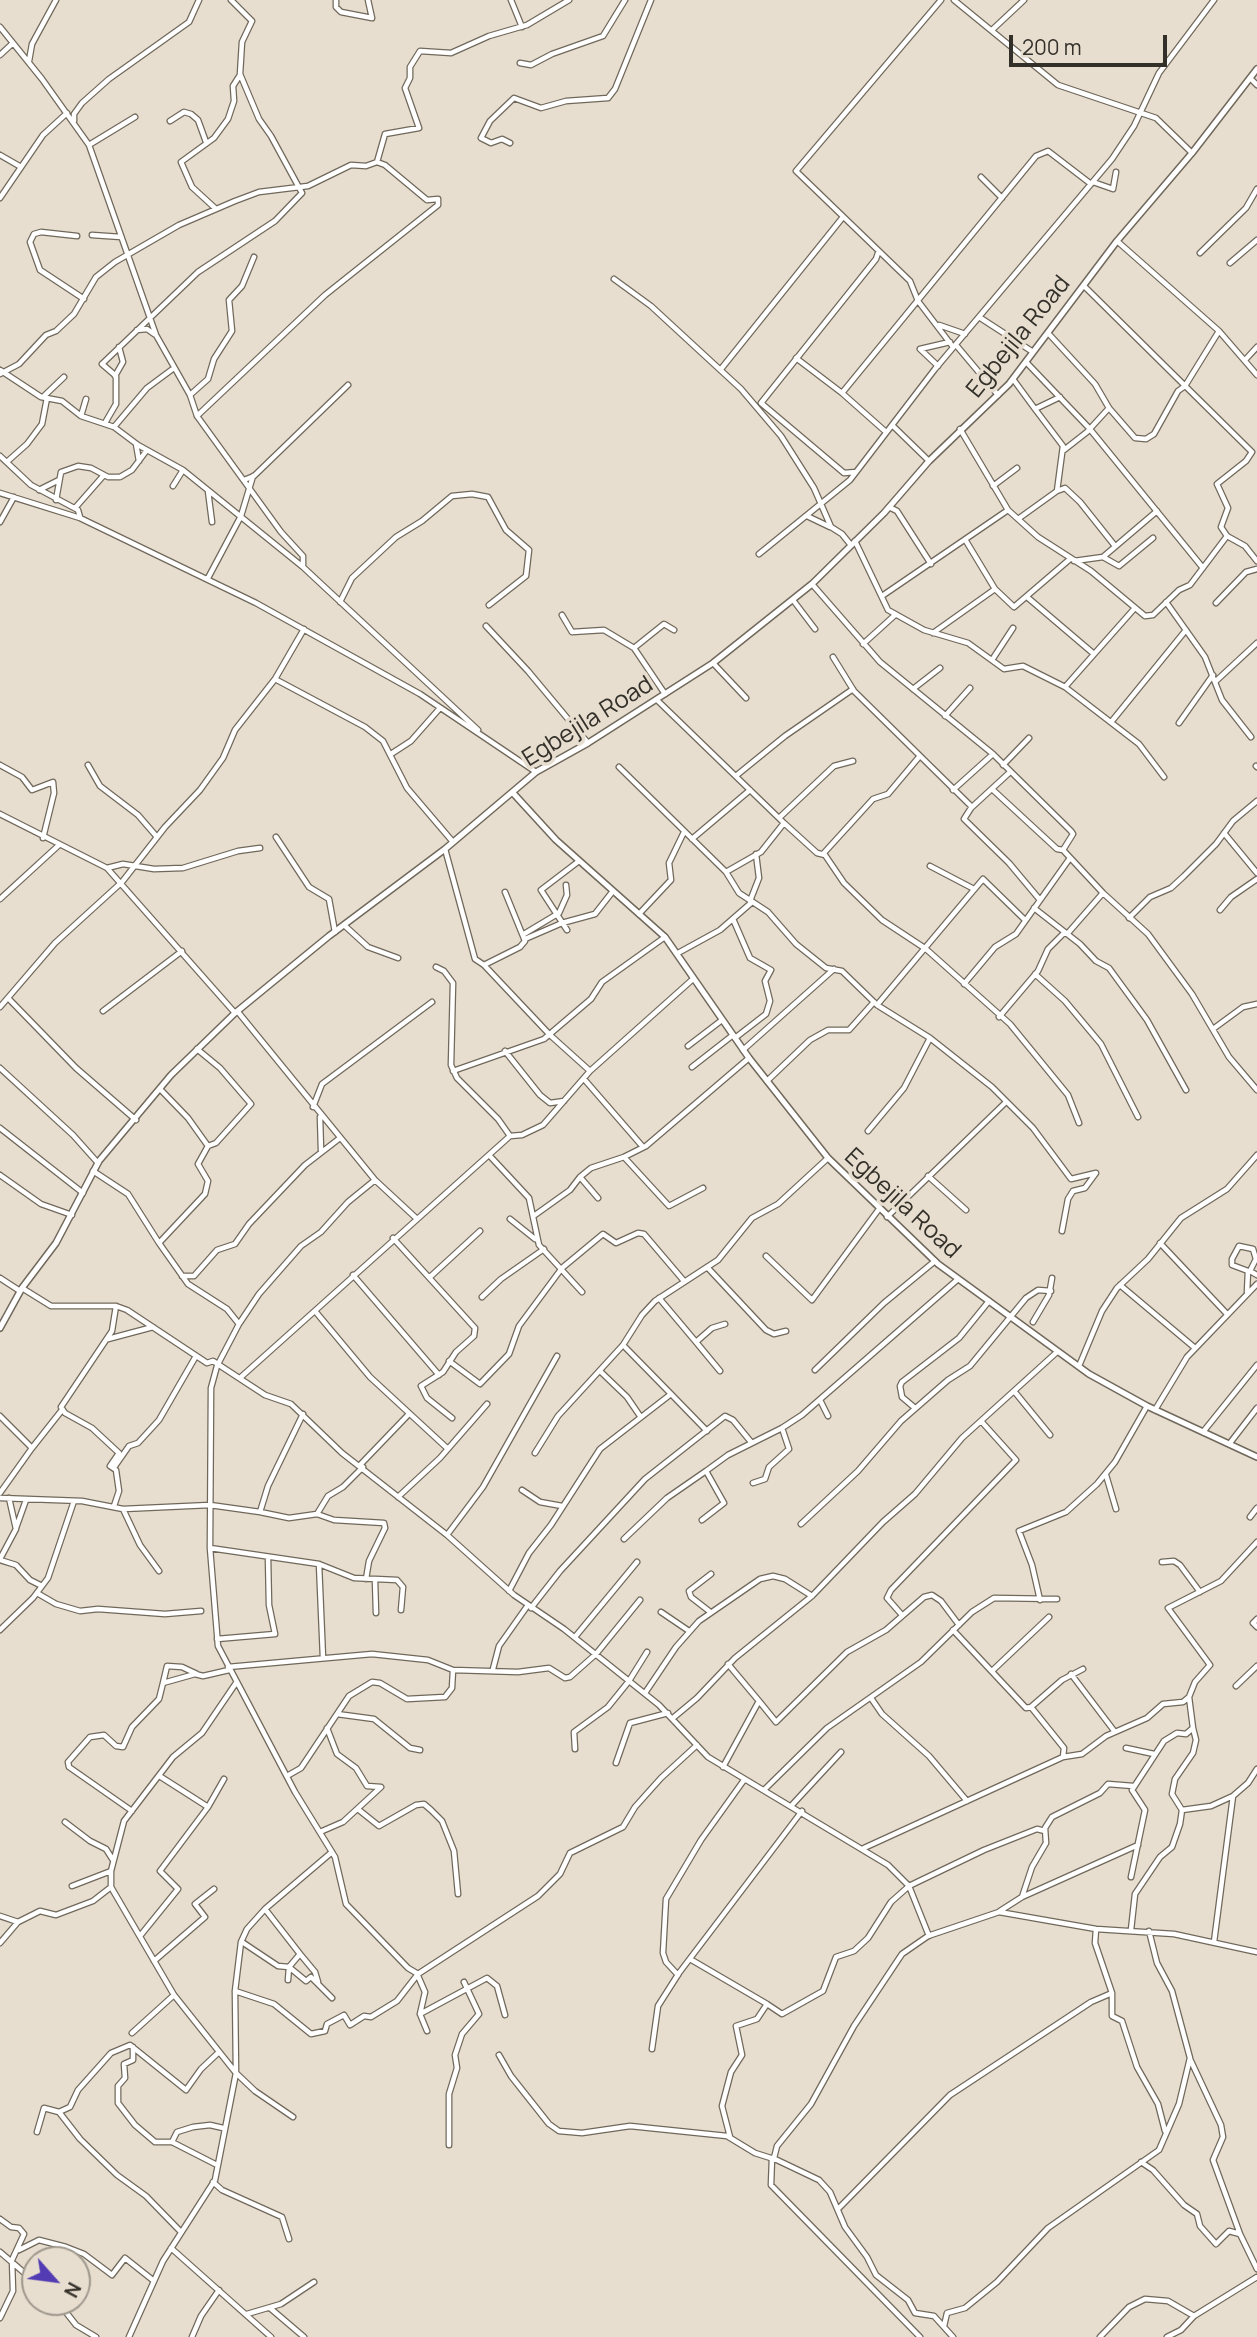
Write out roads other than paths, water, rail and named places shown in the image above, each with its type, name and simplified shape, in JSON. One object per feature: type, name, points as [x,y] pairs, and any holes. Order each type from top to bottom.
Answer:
[{"type":"street","points":[[29,62],[32,44],[56,0]]},
{"type":"street","points":[[74,121],[74,114],[82,103],[109,79],[186,26],[199,0]]},
{"type":"street","points":[[115,376],[102,364],[119,347],[207,264],[282,214],[300,196],[301,186],[258,119],[240,74],[242,42],[252,21],[232,0]]},
{"type":"street","points":[[336,0],[336,7],[341,12],[372,18],[368,0]]},
{"type":"street","points":[[511,0],[522,27]]},
{"type":"street","points":[[377,162],[385,134],[419,128],[405,88],[410,78],[410,67],[420,51],[451,53],[489,36],[522,27],[569,0]]},
{"type":"street","points":[[520,62],[531,65],[552,54],[603,36],[625,0]]},
{"type":"street","points":[[510,143],[502,139],[491,143],[481,138],[490,121],[514,98],[541,108],[566,101],[608,98],[615,89],[650,0]]},
{"type":"street","points":[[941,0],[796,170],[877,253],[910,281],[918,301],[998,396]]},
{"type":"street","points":[[954,0],[1058,85],[1156,118],[1192,153]]},
{"type":"street","points":[[992,30],[1024,0]]},
{"type":"street","points":[[759,554],[856,472],[953,345],[1123,144],[1159,73],[1214,0]]},
{"type":"street","points":[[0,27],[74,121],[89,145],[156,335],[190,395],[197,416],[303,556],[303,566]]},
{"type":"street","points":[[0,55],[13,43]]},
{"type":"street","name":"Egbejila Road","points":[[1257,69],[1192,153],[1117,242],[1013,379],[960,429],[889,507],[812,584],[713,663],[588,743],[536,772],[513,793],[579,861],[665,937],[743,1050],[828,1158],[935,1261],[957,1280],[1078,1367],[1147,1406],[1257,1457]]},
{"type":"street","points":[[216,209],[192,187],[181,162],[219,132],[230,116],[233,86],[240,74]]},
{"type":"street","points":[[1250,78],[1257,85]]},
{"type":"street","points":[[170,121],[184,112],[191,114],[198,120],[206,142]]},
{"type":"street","points":[[0,198],[43,135],[67,113]]},
{"type":"street","points":[[89,145],[135,117]]},
{"type":"street","points":[[842,393],[1036,156],[1048,151],[1092,183],[1113,189],[1116,172]]},
{"type":"street","points":[[0,155],[21,167]]},
{"type":"street","points":[[197,416],[325,295],[438,205],[438,199],[427,200],[385,165],[377,162],[366,166],[351,165],[301,186],[259,192],[216,209],[162,233],[96,277],[83,299],[56,331],[46,335],[23,360],[2,372],[45,398],[62,401],[81,416],[114,427],[183,470],[303,566],[478,730],[536,772]]},
{"type":"street","points":[[981,177],[1002,198]]},
{"type":"street","points":[[1200,253],[1246,208],[1257,189]]},
{"type":"street","points":[[721,369],[844,217]]},
{"type":"street","points":[[78,236],[41,232],[34,234],[30,242],[40,270],[83,299]]},
{"type":"street","points":[[92,235],[121,237]]},
{"type":"street","points":[[1230,263],[1257,240]]},
{"type":"street","points":[[1117,242],[1220,331],[1257,375]]},
{"type":"street","points":[[856,472],[844,473],[763,407],[764,397],[876,259],[877,253]]},
{"type":"street","points":[[190,395],[208,379],[214,359],[232,331],[229,300],[242,286],[254,257]]},
{"type":"street","points":[[614,279],[652,306],[721,369],[780,436],[814,488],[831,527]]},
{"type":"street","points":[[1084,286],[1252,452],[1217,484],[1228,508],[1221,527],[1227,536],[1245,546],[1256,558]]},
{"type":"street","points":[[979,317],[1034,352]]},
{"type":"street","points":[[937,324],[965,334]]},
{"type":"street","points":[[136,331],[147,329],[156,335]]},
{"type":"street","points":[[1048,333],[1095,384],[1108,408],[1135,438],[1146,439],[1154,434],[1178,391],[1185,386],[1220,331]]},
{"type":"street","points":[[938,366],[920,349],[953,345]]},
{"type":"street","points":[[104,423],[116,404],[115,376],[123,362],[119,347]]},
{"type":"street","points":[[1245,360],[1257,348]]},
{"type":"street","points":[[796,358],[842,393],[886,433]]},
{"type":"street","points":[[1026,362],[1090,429],[1203,568]]},
{"type":"street","points":[[114,427],[147,388],[174,368]]},
{"type":"street","points":[[9,461],[42,424],[45,398],[64,377]]},
{"type":"street","points":[[1013,379],[1064,450]]},
{"type":"street","points":[[244,480],[254,475],[348,385]]},
{"type":"street","points":[[1034,409],[1060,397]]},
{"type":"street","points":[[81,416],[86,398]]},
{"type":"street","points":[[1057,491],[1064,450],[1090,429],[1108,408]]},
{"type":"street","points":[[892,425],[929,461]]},
{"type":"street","points":[[960,429],[1009,510],[1072,560],[1091,571],[1145,616],[1153,615],[1190,585],[1227,536]]},
{"type":"street","points":[[136,443],[139,461]]},
{"type":"street","points":[[56,500],[61,472],[78,466],[104,475],[120,477],[132,470],[148,450]]},
{"type":"street","points":[[0,456],[9,461],[39,490],[75,509],[80,518]]},
{"type":"street","points":[[993,486],[1017,468]]},
{"type":"street","points":[[173,486],[183,470]]},
{"type":"street","points":[[75,509],[104,475]]},
{"type":"street","points":[[208,578],[241,516],[254,475]]},
{"type":"street","points":[[39,490],[60,480]]},
{"type":"street","points":[[1018,519],[1065,488],[1080,502],[1115,546]]},
{"type":"street","points":[[208,490],[212,522]]},
{"type":"street","points":[[0,493],[80,518],[208,578],[304,629],[440,708],[464,725],[478,730]]},
{"type":"street","points":[[340,602],[352,578],[396,537],[422,521],[452,496],[472,494],[488,497],[506,530],[512,537],[526,544],[530,557],[530,568],[522,580],[489,605]]},
{"type":"street","points":[[0,522],[13,497]]},
{"type":"street","points":[[889,507],[897,511],[931,564]]},
{"type":"street","points":[[882,596],[1009,510]]},
{"type":"street","points":[[1103,557],[1157,511]]},
{"type":"street","points":[[806,516],[831,527],[852,542],[888,610],[933,633],[968,643],[1004,669],[1023,666],[1065,687],[1139,744],[1164,777]]},
{"type":"street","points":[[966,541],[995,589],[1014,607],[1072,560],[1103,557],[1119,566],[1153,538]]},
{"type":"street","points":[[1216,603],[1246,572],[1257,569]]},
{"type":"street","points":[[812,584],[863,644],[993,754],[1009,773],[1073,834],[1063,850]]},
{"type":"street","points":[[933,633],[995,589]]},
{"type":"street","points":[[1027,597],[1094,654]]},
{"type":"street","points":[[793,600],[815,629]]},
{"type":"street","points":[[1166,603],[1214,675],[1222,700],[1251,737]]},
{"type":"street","points":[[1065,687],[1134,609]]},
{"type":"street","points":[[562,615],[572,632],[604,630],[634,648],[665,695]]},
{"type":"street","points":[[863,644],[895,615]]},
{"type":"street","points":[[634,648],[664,624],[674,629]]},
{"type":"street","points":[[486,626],[588,743]]},
{"type":"street","points":[[992,660],[1013,628]]},
{"type":"street","points":[[0,1007],[55,943],[122,882],[211,775],[223,758],[235,730],[275,679],[304,629]]},
{"type":"street","points":[[1112,721],[1186,630]]},
{"type":"street","points":[[1216,681],[1257,643]]},
{"type":"street","points":[[833,657],[853,690],[972,807]]},
{"type":"street","points":[[713,663],[746,698]]},
{"type":"street","points":[[913,689],[940,668]]},
{"type":"street","points":[[1179,723],[1214,675]]},
{"type":"street","points":[[275,679],[375,733],[391,754],[407,788],[453,842]]},
{"type":"street","points":[[945,716],[970,688]]},
{"type":"street","points":[[737,775],[785,736],[853,690]]},
{"type":"street","points":[[657,700],[737,775],[783,823],[817,853],[823,854],[844,883],[882,920],[926,949],[999,1017],[1010,1024],[1068,1095],[1079,1123]]},
{"type":"street","points":[[391,754],[411,741],[424,723],[440,708]]},
{"type":"street","points":[[1003,765],[1030,738]]},
{"type":"street","points":[[953,789],[993,754]]},
{"type":"street","points":[[823,854],[873,799],[887,794],[919,757]]},
{"type":"street","points":[[779,818],[834,766],[853,761]]},
{"type":"street","points":[[0,765],[22,777],[32,790],[53,782],[54,793],[43,838]]},
{"type":"street","points":[[88,765],[100,786],[138,815],[157,837]]},
{"type":"street","points":[[619,767],[726,873],[739,892],[768,912],[796,944],[826,968],[842,971],[876,1003],[930,1038],[1006,1102],[1033,1128],[1071,1179],[1096,1173],[1085,1188],[1073,1191],[1068,1199],[1062,1231]]},
{"type":"street","points":[[1009,773],[972,807],[964,819],[1009,863],[1040,900]]},
{"type":"street","points":[[992,789],[1057,849],[1063,850],[1102,893],[1148,934],[1192,994],[1229,1057],[1257,1090]]},
{"type":"street","points":[[692,839],[750,790]]},
{"type":"street","points":[[0,1328],[21,1290],[48,1257],[98,1163],[160,1088],[197,1049],[236,1012],[513,793]]},
{"type":"street","points":[[1129,918],[1150,897],[1171,888],[1216,844],[1223,832],[1257,801]]},
{"type":"street","points":[[0,814],[107,868],[122,882],[236,1012],[375,1180],[416,1218]]},
{"type":"street","points":[[726,873],[756,854],[783,823]]},
{"type":"street","points":[[639,914],[671,880],[669,863],[684,832]]},
{"type":"street","points":[[1223,832],[1257,873]]},
{"type":"street","points":[[276,837],[309,887],[329,899],[335,932]]},
{"type":"street","points":[[0,898],[59,845]]},
{"type":"street","points":[[107,868],[135,865],[183,868],[238,851],[260,848]]},
{"type":"street","points":[[445,849],[475,959],[484,965],[550,1035],[590,1071]]},
{"type":"street","points":[[678,953],[720,930],[751,902],[759,878],[756,854]]},
{"type":"street","points":[[964,984],[995,947],[1016,934],[1070,858]]},
{"type":"street","points":[[567,930],[541,890],[579,861]]},
{"type":"street","points":[[930,866],[974,889]]},
{"type":"street","points":[[767,1081],[810,1040],[828,1030],[841,1033],[849,1030],[926,949],[983,879],[1025,920]]},
{"type":"street","points":[[1220,910],[1231,897],[1257,879]]},
{"type":"street","points":[[484,965],[520,947],[524,937],[556,914],[567,895],[566,885]]},
{"type":"street","points":[[524,937],[595,914],[613,891]]},
{"type":"street","points":[[505,892],[524,937]]},
{"type":"street","points":[[999,1017],[1035,974],[1048,949],[1063,934],[1068,933],[1102,893]]},
{"type":"street","points":[[1034,908],[1068,933],[1114,975],[1147,1020],[1186,1090]]},
{"type":"street","points":[[692,1067],[766,1014],[770,1001],[765,981],[771,970],[750,958],[733,919]]},
{"type":"street","points":[[344,925],[368,947],[398,958]]},
{"type":"street","points":[[453,1071],[550,1035],[591,999],[602,982],[665,937]]},
{"type":"street","points":[[103,1011],[182,951]]},
{"type":"street","points":[[436,967],[444,971],[453,983],[450,1065],[510,1136]]},
{"type":"street","points":[[743,1050],[835,968]]},
{"type":"street","points":[[1035,974],[1065,1001],[1101,1044],[1138,1118]]},
{"type":"street","points":[[238,1377],[510,1136],[538,1129],[590,1071],[693,979]]},
{"type":"street","points":[[8,998],[76,1068],[136,1120]]},
{"type":"street","points":[[313,1107],[322,1084],[340,1073],[356,1056],[432,1002]]},
{"type":"street","points":[[1213,1029],[1243,1007],[1257,1004]]},
{"type":"street","points":[[688,1046],[722,1020]]},
{"type":"street","points":[[867,1131],[904,1088],[930,1038]]},
{"type":"street","points":[[159,1242],[205,1195],[208,1181],[198,1164],[208,1146],[216,1143],[251,1104],[220,1068],[197,1049]]},
{"type":"street","points":[[505,1051],[540,1095],[551,1103],[565,1101]]},
{"type":"street","points":[[535,1215],[572,1189],[580,1177],[591,1168],[624,1157],[643,1147],[749,1058]]},
{"type":"street","points":[[0,1068],[73,1135],[98,1163]]},
{"type":"street","points":[[584,1079],[643,1147]]},
{"type":"street","points":[[160,1088],[188,1118],[208,1146]]},
{"type":"street","points":[[887,1217],[1006,1102]]},
{"type":"street","points":[[320,1116],[321,1151]]},
{"type":"street","points":[[0,1128],[83,1194]]},
{"type":"street","points":[[180,1275],[194,1276],[217,1250],[235,1244],[249,1224],[321,1151],[340,1139]]},
{"type":"street","points":[[489,1155],[524,1191],[535,1215],[535,1239]]},
{"type":"street","points":[[1078,1367],[1102,1311],[1120,1286],[1181,1218],[1227,1189],[1257,1155]]},
{"type":"street","points":[[624,1157],[669,1206],[703,1188]]},
{"type":"street","points":[[535,1453],[558,1416],[601,1372],[642,1315],[659,1298],[707,1267],[730,1248],[752,1218],[778,1204],[828,1158]]},
{"type":"street","points":[[93,1171],[128,1194],[188,1284],[228,1309],[240,1324]]},
{"type":"street","points":[[0,1175],[41,1204],[72,1215]]},
{"type":"street","points":[[928,1176],[966,1210]]},
{"type":"street","points":[[580,1177],[598,1198]]},
{"type":"street","points":[[375,1180],[348,1202],[321,1232],[301,1246],[259,1294],[217,1366],[211,1388],[210,1548],[217,1639],[228,1668],[332,1852],[346,1903],[408,1968],[418,1974],[425,1992],[420,2014],[427,2031]]},
{"type":"street","points":[[766,1256],[812,1300],[879,1209]]},
{"type":"street","points":[[510,1219],[535,1239],[582,1292]]},
{"type":"street","points":[[430,1277],[480,1231]]},
{"type":"street","points":[[449,1361],[480,1384],[509,1354],[519,1326],[562,1268],[603,1234],[620,1243],[641,1233],[684,1282]]},
{"type":"street","points":[[393,1238],[475,1328],[474,1336],[439,1375],[424,1382],[422,1390],[432,1403],[452,1418]]},
{"type":"street","points":[[1160,1243],[1227,1314]]},
{"type":"street","points":[[1247,1292],[1248,1271],[1232,1265],[1239,1246],[1253,1249],[1256,1259],[1250,1271],[1257,1275]]},
{"type":"street","points":[[482,1297],[501,1279],[544,1249]]},
{"type":"street","points":[[815,1370],[884,1303],[935,1261]]},
{"type":"street","points":[[707,1267],[766,1330],[774,1334],[786,1331]]},
{"type":"street","points":[[353,1275],[439,1375]]},
{"type":"street","points":[[0,1278],[51,1306],[116,1306],[154,1327],[207,1363],[213,1361],[217,1366],[303,1413],[342,1453],[447,1535],[509,1591],[575,1637],[645,1693],[723,1767],[792,1804],[888,1865],[909,1886],[929,1936]]},
{"type":"street","points":[[1033,1322],[1051,1291],[1052,1278]]},
{"type":"street","points":[[624,1539],[667,1498],[751,1442],[782,1428],[820,1400],[957,1280]]},
{"type":"street","points":[[1155,1410],[1174,1374],[1195,1348],[1257,1284]]},
{"type":"street","points":[[1120,1286],[1195,1348]]},
{"type":"street","points":[[801,1524],[858,1471],[915,1408],[970,1366],[1012,1318],[1023,1301],[1035,1291],[1051,1291]]},
{"type":"street","points":[[659,1298],[720,1371]]},
{"type":"street","points":[[915,1408],[902,1397],[900,1386],[959,1338],[989,1301]]},
{"type":"street","points":[[116,1306],[114,1326],[107,1339],[62,1404],[62,1410],[0,1495],[27,1500],[74,1501],[123,1509],[210,1505],[289,1518],[317,1514],[334,1520],[384,1523],[385,1528],[369,1561],[366,1579]]},
{"type":"street","points":[[315,1311],[370,1377],[408,1415],[448,1449]]},
{"type":"street","points":[[0,1318],[7,1313]]},
{"type":"street","points":[[696,1342],[712,1328],[724,1324]]},
{"type":"street","points":[[107,1339],[154,1327]]},
{"type":"street","points":[[623,1345],[707,1431]]},
{"type":"street","points":[[616,1763],[630,1723],[671,1716],[697,1698],[728,1664],[812,1596],[864,1541],[915,1494],[962,1438],[1057,1352]]},
{"type":"street","points":[[114,1468],[129,1446],[138,1443],[159,1420],[196,1356]]},
{"type":"street","points":[[447,1535],[483,1487],[557,1356]]},
{"type":"street","points":[[1203,1432],[1257,1365]]},
{"type":"street","points":[[601,1372],[627,1397],[640,1416]]},
{"type":"street","points":[[1014,1391],[1050,1435]]},
{"type":"street","points":[[509,1591],[529,1553],[600,1448],[671,1394]]},
{"type":"street","points":[[820,1400],[828,1416]]},
{"type":"street","points":[[398,1497],[448,1449],[487,1404]]},
{"type":"street","points":[[1040,1600],[1032,1565],[1019,1531],[1066,1512],[1105,1474],[1147,1406]]},
{"type":"street","points":[[1230,1443],[1257,1408]]},
{"type":"street","points":[[62,1410],[92,1428],[119,1453],[110,1466],[114,1468],[119,1491],[114,1506]]},
{"type":"street","points":[[260,1512],[273,1474],[303,1413]]},
{"type":"street","points":[[317,1514],[328,1496],[343,1487],[408,1415]]},
{"type":"street","points":[[0,1416],[32,1448]]},
{"type":"street","points":[[493,1669],[499,1646],[529,1606],[645,1479],[729,1417],[751,1442]]},
{"type":"street","points":[[902,1616],[887,1598],[891,1590],[1016,1460],[981,1421]]},
{"type":"street","points":[[753,1483],[765,1479],[769,1467],[789,1449],[782,1428]]},
{"type":"street","points":[[702,1520],[724,1503],[706,1471]]},
{"type":"street","points":[[1105,1474],[1116,1509]]},
{"type":"street","points":[[522,1490],[540,1502],[562,1506]]},
{"type":"street","points":[[9,1498],[16,1528]]},
{"type":"street","points":[[27,1500],[0,1559],[16,1565],[30,1580],[42,1586]]},
{"type":"street","points":[[0,1630],[42,1586],[59,1549],[74,1501]]},
{"type":"street","points":[[1250,1517],[1257,1508]]},
{"type":"street","points":[[123,1509],[140,1545],[159,1571]]},
{"type":"street","points":[[863,1849],[1063,1757],[1082,1754],[1115,1732],[1141,1722],[1163,1704],[1183,1702],[1210,1665],[1168,1608],[1228,1575],[1257,1542]]},
{"type":"street","points":[[210,1548],[319,1564],[345,1576],[401,1583],[401,1610]]},
{"type":"street","points":[[217,1639],[275,1634],[269,1605],[268,1557]]},
{"type":"street","points":[[575,1637],[637,1562]]},
{"type":"street","points":[[1162,1562],[1180,1565],[1200,1592]]},
{"type":"street","points":[[319,1564],[323,1658]]},
{"type":"street","points":[[709,1611],[691,1597],[689,1591],[711,1574]]},
{"type":"street","points":[[645,1693],[689,1631],[709,1611],[760,1579],[773,1576],[785,1578],[812,1596]]},
{"type":"street","points":[[375,1580],[376,1614]]},
{"type":"street","points":[[37,1593],[56,1604],[80,1611],[98,1609],[165,1614],[201,1611]]},
{"type":"street","points":[[728,1664],[776,1722],[847,1652],[886,1630],[932,1595],[941,1601],[959,1625]]},
{"type":"street","points":[[765,1789],[827,1728],[921,1662],[953,1630],[995,1598],[1057,1599]]},
{"type":"street","points":[[163,1684],[228,1668],[323,1658],[395,1656],[428,1660],[453,1670],[493,1669],[518,1672],[550,1668],[565,1678],[570,1677],[596,1654],[640,1600]]},
{"type":"street","points":[[662,1612],[689,1631]]},
{"type":"street","points":[[992,1671],[1048,1617]]},
{"type":"street","points":[[1257,1619],[1253,1623],[1257,1627]]},
{"type":"street","points":[[953,1630],[1026,1708],[1031,1707],[1071,1674],[1083,1669]]},
{"type":"street","points":[[575,1749],[574,1732],[608,1707],[647,1652]]},
{"type":"street","points":[[132,1811],[69,1767],[68,1762],[90,1737],[104,1735],[116,1746],[123,1747],[132,1727],[159,1699],[167,1666],[182,1667],[197,1674]]},
{"type":"street","points":[[1236,1686],[1257,1666]]},
{"type":"street","points":[[287,1776],[301,1768],[349,1696],[372,1682],[380,1683],[407,1699],[445,1698],[452,1688],[453,1670]]},
{"type":"street","points":[[1071,1674],[1115,1732]]},
{"type":"street","points":[[236,1683],[202,1733],[173,1757],[161,1777],[124,1821],[111,1871],[111,1886],[174,1996],[236,2073],[255,2091],[265,2095],[293,2117]]},
{"type":"street","points":[[1131,1930],[1135,1894],[1160,1857],[1172,1847],[1182,1810],[1172,1794],[1175,1779],[1193,1753],[1196,1740],[1189,1697]]},
{"type":"street","points":[[871,1698],[882,1714],[929,1756],[967,1801]]},
{"type":"street","points":[[723,1767],[759,1701]]},
{"type":"street","points":[[1031,1707],[1064,1748],[1063,1757]]},
{"type":"street","points":[[337,1714],[374,1719],[410,1748],[420,1750]]},
{"type":"street","points":[[320,1832],[343,1822],[381,1787],[364,1783],[355,1768],[337,1754],[327,1728]]},
{"type":"street","points":[[1131,1877],[1145,1810],[1132,1790],[1133,1786],[1164,1741],[1177,1733],[1186,1734],[1193,1728]]},
{"type":"street","points":[[235,1991],[274,2004],[311,2034],[325,2031],[327,2024],[344,2015],[350,2025],[364,2016],[371,2017],[397,2001],[418,1974],[538,1896],[560,1874],[570,1853],[623,1827],[642,1800],[697,1745]]},
{"type":"street","points":[[1126,1748],[1154,1754]]},
{"type":"street","points":[[792,1804],[841,1752]]},
{"type":"street","points":[[1182,1810],[1211,1806],[1233,1796],[1248,1783],[1257,1769]]},
{"type":"street","points":[[161,1777],[208,1807]]},
{"type":"street","points":[[140,1936],[178,1889],[160,1871],[208,1807],[224,1779]]},
{"type":"street","points":[[678,1975],[666,1962],[663,1953],[666,1899],[701,1840],[744,1780]]},
{"type":"street","points":[[1022,1897],[1032,1867],[1046,1843],[1045,1831],[1052,1817],[1100,1793],[1108,1784],[1133,1786]]},
{"type":"street","points":[[1214,1942],[1233,1796]]},
{"type":"street","points":[[359,1810],[379,1826],[416,1805],[424,1804],[431,1810],[442,1821],[454,1851],[458,1895]]},
{"type":"street","points":[[652,2049],[658,2006],[678,1975],[802,1811]]},
{"type":"street","points":[[65,1822],[106,1849],[114,1861]]},
{"type":"street","points":[[690,1959],[782,2014],[823,1991],[836,1957],[854,1951],[868,1938],[891,1902],[909,1886],[984,1850],[1037,1829],[1045,1831]]},
{"type":"street","points":[[920,2337],[771,2185],[773,2158],[777,2146],[811,2104],[854,2026],[902,1954],[929,1936],[999,1912],[1022,1897],[1139,1845]]},
{"type":"street","points":[[129,2337],[171,2248],[213,2182],[236,2073],[235,1991],[241,1942],[247,1929],[265,1909],[332,1852]]},
{"type":"street","points":[[72,1886],[111,1871]]},
{"type":"street","points":[[0,1943],[18,1922],[40,1911],[56,1915],[77,1908],[93,1901],[111,1886]]},
{"type":"street","points":[[154,1961],[205,1917],[195,1904],[214,1889]]},
{"type":"street","points":[[265,1909],[315,1972],[318,1982]]},
{"type":"street","points":[[999,1912],[1096,1929],[1149,1931],[1257,1952]]},
{"type":"street","points":[[0,1916],[18,1922]]},
{"type":"street","points":[[1096,1929],[1095,1943],[1112,1993],[1112,2015],[1122,2021],[1137,2067],[1158,2104],[1166,2132]]},
{"type":"street","points":[[1149,1931],[1157,1963],[1172,1991],[1190,2058],[1221,2125],[1223,2137],[1213,2160],[1240,2234],[1257,2269]]},
{"type":"street","points":[[241,1942],[278,1966],[289,1967],[306,1980],[311,1978],[318,1982],[332,1998]]},
{"type":"street","points":[[288,1980],[289,1967],[300,1954]]},
{"type":"street","points":[[420,2014],[491,1979],[499,1991],[505,2015]]},
{"type":"street","points":[[449,2145],[449,2094],[457,2067],[455,2055],[462,2034],[478,2014],[464,1982]]},
{"type":"street","points":[[839,2208],[901,2141],[964,2085],[1000,2064],[1010,2054],[1091,2002],[1112,1993]]},
{"type":"street","points":[[132,2033],[174,1996]]},
{"type":"street","points":[[730,2137],[722,2106],[731,2072],[742,2055],[736,2026],[757,2019],[767,2004]]},
{"type":"street","points":[[59,2112],[69,2107],[78,2090],[111,2053],[130,2045],[186,2090],[201,2069],[219,2052]]},
{"type":"street","points":[[133,2047],[134,2060],[124,2064],[125,2078],[118,2086],[118,2103],[135,2125],[155,2142],[172,2142],[217,2165]]},
{"type":"street","points":[[499,2054],[549,2124],[559,2131],[582,2133],[630,2126],[730,2137],[755,2153],[773,2158],[818,2180],[839,2208],[845,2227],[867,2257],[876,2275],[908,2300],[915,2313],[934,2316],[953,2337]]},
{"type":"street","points":[[944,2326],[947,2313],[965,2308],[998,2282],[1048,2228],[1159,2150],[1179,2104],[1190,2058]]},
{"type":"street","points":[[37,2132],[44,2108],[59,2112],[80,2139],[117,2175],[146,2196],[181,2232]]},
{"type":"street","points":[[172,2142],[177,2132],[193,2127],[210,2124],[223,2128]]},
{"type":"street","points":[[1141,2162],[1153,2170],[1184,2205],[1197,2214],[1200,2226],[1216,2244],[1229,2231],[1240,2234]]},
{"type":"street","points":[[213,2182],[222,2190],[282,2217],[289,2239]]},
{"type":"street","points":[[0,2219],[11,2227],[19,2228],[24,2234],[19,2250],[12,2260],[13,2291],[0,2318]]},
{"type":"street","points":[[19,2250],[39,2240],[66,2247],[84,2254],[112,2275],[125,2258],[154,2281]]},
{"type":"street","points":[[171,2248],[271,2337]]},
{"type":"street","points":[[0,2252],[21,2269]]},
{"type":"street","points":[[1167,2337],[1181,2330],[1194,2316],[1257,2277]]},
{"type":"street","points":[[247,2314],[281,2304],[314,2282]]},
{"type":"street","points":[[192,2337],[201,2316],[219,2290]]},
{"type":"street","points":[[1100,2337],[1129,2307],[1145,2299],[1168,2301],[1194,2316]]},
{"type":"street","points":[[269,2307],[304,2337]]},
{"type":"street","points":[[69,2316],[76,2325],[96,2337]]}]
